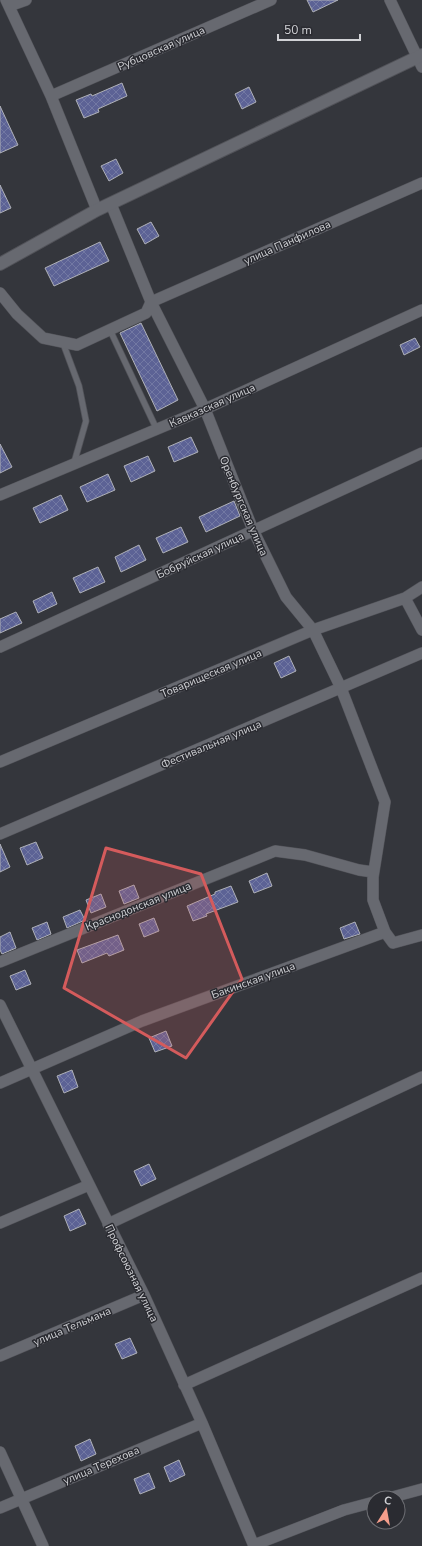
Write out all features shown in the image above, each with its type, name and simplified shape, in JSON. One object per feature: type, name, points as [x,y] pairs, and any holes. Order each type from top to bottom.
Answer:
[{"type":"main road","points":[[0,264],[97,210],[420,59]]},
{"type":"street","points":[[26,0],[7,3],[51,96],[97,210]]},
{"type":"street","name":"Рубцовская улица","points":[[51,96],[271,0]]},
{"type":"street","points":[[390,0],[420,59]]},
{"type":"street","name":"улица Панфилова","points":[[151,302],[422,183]]},
{"type":"street","name":"Оренбургская улица","points":[[111,204],[151,302],[205,409],[252,530],[286,597],[313,630],[341,688],[385,802],[373,872]]},
{"type":"street","points":[[0,293],[17,314],[43,338],[77,345],[146,313],[151,302]]},
{"type":"street","name":"Кавказская улица","points":[[0,495],[205,409],[422,310]]},
{"type":"street","name":"Бобруйская улица","points":[[0,646],[422,453]]},
{"type":"street","name":"Товарищеская улица","points":[[0,762],[313,630],[405,598],[422,587]]},
{"type":"street","points":[[405,598],[422,630]]},
{"type":"street","name":"Фестивальная улица","points":[[0,834],[422,653]]},
{"type":"street","name":"Краснодонская улица","points":[[0,962],[275,851],[305,855],[359,870],[373,872]]},
{"type":"street","points":[[373,872],[373,900],[385,932],[393,943],[422,934]]},
{"type":"street","name":"Бакинская улица","points":[[0,1083],[142,1021],[385,932]]},
{"type":"street","name":"Профсоюзная улица","points":[[0,1005],[144,1295],[202,1423],[254,1546]]},
{"type":"street","points":[[108,1224],[422,1077]]},
{"type":"street","points":[[0,1224],[89,1185]]},
{"type":"street","points":[[184,1385],[422,1278]]},
{"type":"street","name":"улица Тельмана","points":[[0,1356],[144,1295]]},
{"type":"street","name":"улица Терехова","points":[[0,1508],[202,1423]]},
{"type":"street","points":[[0,1452],[43,1546]]},
{"type":"street","points":[[406,1493],[422,1489]]},
{"type":"street","points":[[254,1546],[344,1510],[366,1504]]},
{"type":"lane","points":[[110,330],[157,430]]},
{"type":"lane","points":[[63,342],[79,386],[86,421],[74,464]]},
{"type":"highlighted area","points":[[106,848],[201,874],[242,979],[186,1058],[64,988]]},
{"type":"building","points":[[307,0],[338,0],[313,12]]},
{"type":"building","points":[[122,83],[127,96],[98,109],[99,112],[84,118],[76,100],[91,94],[92,96]]},
{"type":"building","points":[[249,87],[256,102],[242,109],[235,94]]},
{"type":"building","points":[[0,106],[18,145],[0,153]]},
{"type":"building","points":[[116,159],[123,173],[109,181],[101,166]]},
{"type":"building","points":[[0,185],[11,208],[0,213]]},
{"type":"building","points":[[151,222],[159,236],[145,244],[137,229]]},
{"type":"building","points":[[100,242],[109,261],[54,286],[45,268]]},
{"type":"building","points":[[141,323],[178,400],[157,411],[120,333]]},
{"type":"building","points":[[415,338],[420,347],[404,355],[400,345]]},
{"type":"building","points":[[191,437],[198,452],[174,462],[168,447]]},
{"type":"building","points":[[0,444],[12,467],[0,473]]},
{"type":"building","points":[[148,456],[155,471],[131,482],[124,466]]},
{"type":"building","points":[[108,474],[115,490],[87,502],[80,487]]},
{"type":"building","points":[[61,495],[68,510],[40,523],[33,508]]},
{"type":"building","points":[[234,501],[240,516],[206,532],[199,517]]},
{"type":"building","points":[[181,527],[188,542],[163,553],[156,538]]},
{"type":"building","points":[[139,545],[146,560],[121,572],[115,557]]},
{"type":"building","points":[[98,567],[105,582],[80,593],[73,578]]},
{"type":"building","points":[[52,592],[57,604],[38,613],[33,601]]},
{"type":"building","points":[[16,612],[22,623],[0,633],[0,619]]},
{"type":"building","points":[[289,656],[296,671],[281,678],[274,663]]},
{"type":"building","points":[[36,842],[43,858],[27,865],[20,848]]},
{"type":"building","points":[[0,844],[10,867],[0,872]]},
{"type":"building","points":[[267,873],[272,886],[254,893],[249,881]]},
{"type":"building","points":[[134,885],[139,898],[124,904],[119,891]]},
{"type":"building","points":[[231,886],[238,902],[206,914],[207,916],[193,921],[187,906]]},
{"type":"building","points":[[101,894],[106,907],[91,913],[86,900]]},
{"type":"building","points":[[80,910],[85,920],[67,928],[63,917]]},
{"type":"building","points":[[154,918],[159,931],[144,937],[139,924]]},
{"type":"building","points":[[47,922],[51,934],[37,940],[32,928]]},
{"type":"building","points":[[355,922],[360,934],[344,939],[340,928]]},
{"type":"building","points":[[10,932],[16,948],[2,954],[0,950],[0,937]]},
{"type":"building","points":[[118,935],[124,950],[109,956],[107,953],[82,963],[77,950]]},
{"type":"building","points":[[25,970],[31,984],[16,990],[10,976]]},
{"type":"building","points":[[166,1031],[172,1046],[155,1052],[149,1038]]},
{"type":"building","points":[[72,1070],[78,1087],[64,1093],[57,1076]]},
{"type":"building","points":[[149,1164],[156,1179],[141,1186],[134,1171]]},
{"type":"building","points":[[79,1209],[86,1224],[70,1231],[64,1216]]},
{"type":"building","points":[[130,1338],[137,1353],[122,1359],[115,1344]]},
{"type":"building","points":[[90,1439],[96,1454],[81,1461],[75,1446]]},
{"type":"building","points":[[179,1460],[185,1475],[170,1482],[164,1467]]},
{"type":"building","points":[[149,1473],[155,1488],[140,1494],[134,1479]]}]
